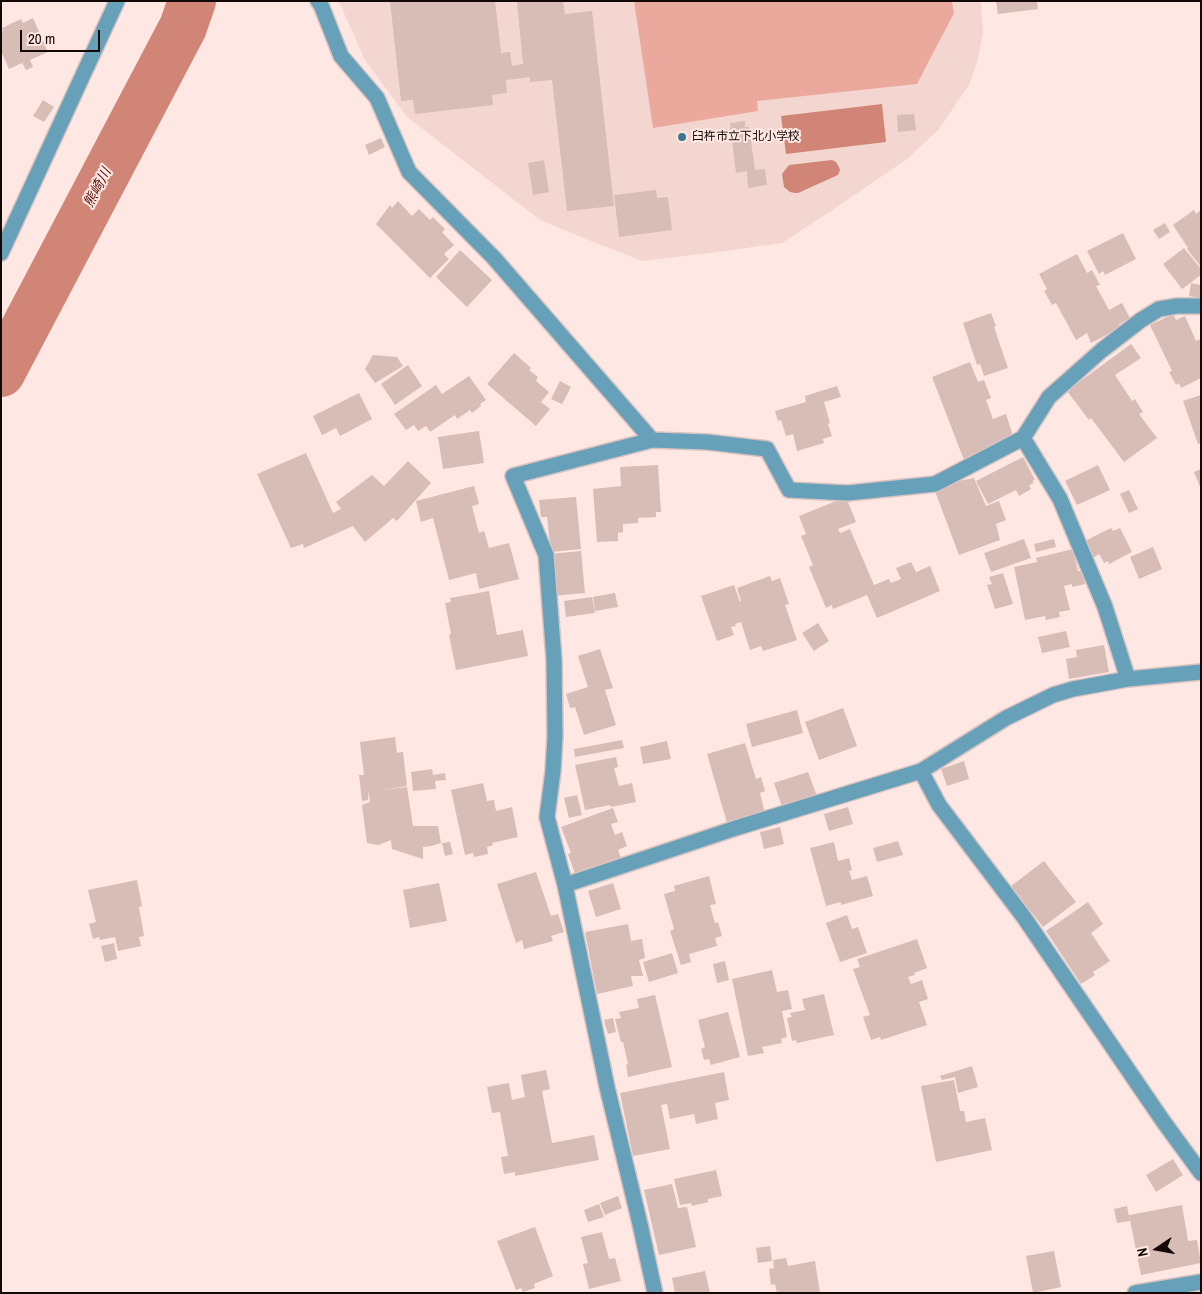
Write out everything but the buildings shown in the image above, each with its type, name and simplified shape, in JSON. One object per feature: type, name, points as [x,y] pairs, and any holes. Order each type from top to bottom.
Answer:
[{"type":"street","points":[[1,254],[117,1]]},
{"type":"street","points":[[318,1],[341,56],[376,98],[409,172],[494,258],[652,440]]},
{"type":"street","points":[[655,1293],[607,1087],[565,885],[547,817],[553,772],[555,736],[554,659],[546,554],[513,476],[652,440],[707,442],[767,449],[789,490],[848,493],[935,484],[1023,438],[1049,397],[1102,350],[1141,320],[1160,309],[1177,306],[1201,306]]},
{"type":"street","points":[[1023,438],[1060,499],[1105,607],[1128,679]]},
{"type":"street","points":[[565,885],[736,828],[921,771],[1006,718],[1053,695],[1073,689],[1128,679],[1201,672]]},
{"type":"street","points":[[921,771],[939,805],[1023,916],[1163,1121],[1201,1173]]},
{"type":"street","points":[[1135,1293],[1201,1282]]},
{"type":"shaded area","name":"臼杵市立下北小学校","points":[[337,1],[981,1],[983,33],[977,63],[969,85],[938,130],[907,159],[831,211],[782,243],[642,261],[540,220],[406,116],[365,60]]},
{"type":"shaded area","points":[[634,1],[952,1],[954,13],[917,84],[757,101],[758,111],[653,128]]},
{"type":"shaded area","points":[[882,104],[886,142],[786,154],[781,116]]},
{"type":"shaded area","points":[[832,160],[839,167],[838,175],[798,193],[790,192],[784,187],[782,174],[789,165]]},
{"type":"waterway","name":"熊崎川","points":[[1,373],[183,27],[192,1]]},
{"type":"place","name":"臼杵市立下北小学校","points":[[682,137]]}]
